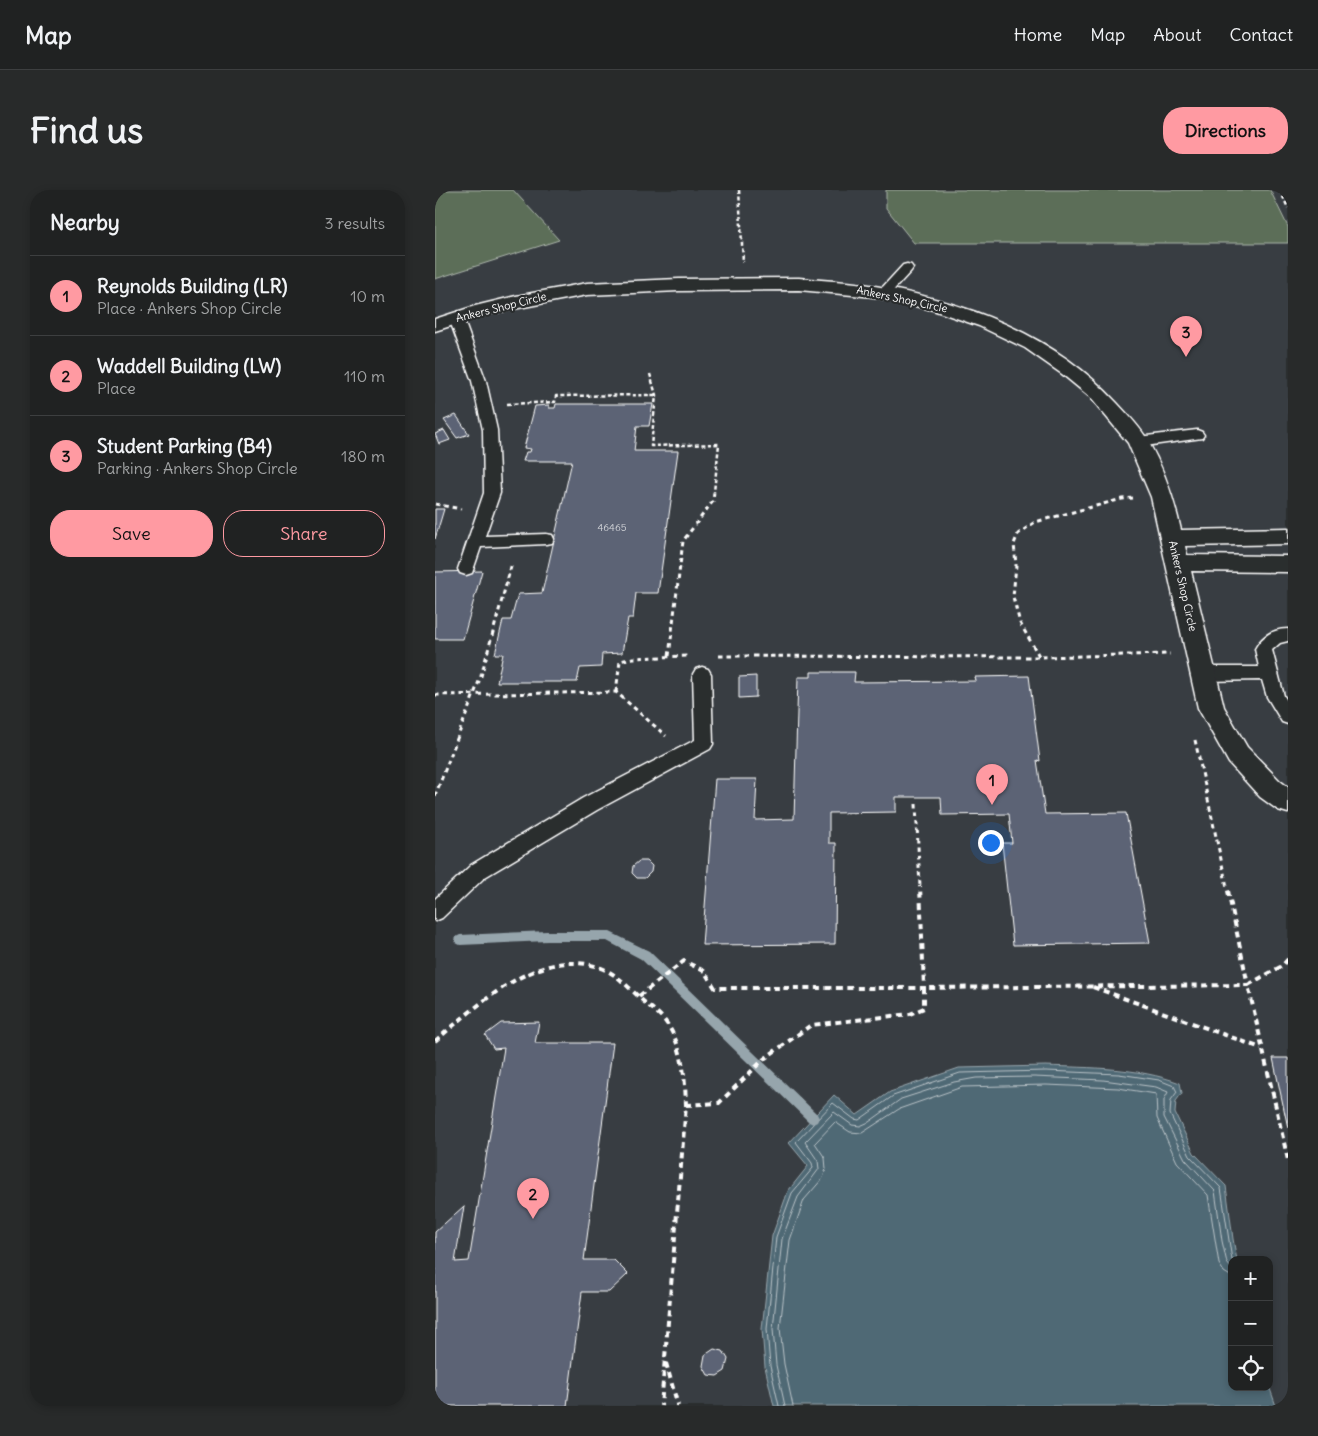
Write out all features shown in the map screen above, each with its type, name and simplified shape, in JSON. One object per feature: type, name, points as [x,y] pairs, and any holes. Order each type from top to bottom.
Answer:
[{"type":"street","name":"Ankers Shop Circle","points":[[435,325],[516,302],[587,289],[627,286],[799,284],[843,287],[884,293],[947,308],[986,322],[1032,344],[1069,370],[1097,393],[1126,425],[1137,442],[1161,497],[1211,708],[1238,755],[1270,789],[1288,802]]},
{"type":"street","points":[[1171,538],[1288,536]]},
{"type":"street","points":[[1178,563],[1288,564]]},
{"type":"lane","points":[[884,293],[907,268]]},
{"type":"lane","points":[[455,318],[479,382],[485,407],[489,430],[492,493],[466,570]]},
{"type":"lane","points":[[1137,442],[1197,435]]},
{"type":"lane","points":[[474,542],[546,540]]},
{"type":"lane","points":[[1288,635],[1280,635],[1269,640],[1263,649],[1276,697],[1288,717]]},
{"type":"lane","points":[[435,912],[477,871],[590,804],[704,744],[702,674]]},
{"type":"lane","points":[[1203,674],[1269,674]]},
{"type":"path","points":[[739,190],[743,284]]},
{"type":"path","points":[[1280,190],[1288,208]]},
{"type":"path","points":[[650,374],[656,395],[651,446],[719,444],[713,501],[683,541],[669,656]]},
{"type":"path","points":[[485,407],[500,404],[555,402],[556,396],[656,395]]},
{"type":"path","points":[[1039,657],[1020,623],[1013,597],[1016,566],[1014,544],[1018,534],[1035,522],[1122,499],[1136,498]]},
{"type":"path","points":[[435,796],[481,676],[519,540]]},
{"type":"path","points":[[718,656],[1039,657],[1175,654]]},
{"type":"path","points":[[616,692],[620,661],[633,658],[688,656]]},
{"type":"path","points":[[435,695],[616,692],[686,753]]},
{"type":"path","points":[[1194,735],[1288,1160]]},
{"type":"path","points":[[686,1105],[719,1103],[764,1059],[811,1025],[911,1014],[924,1008],[916,804]]},
{"type":"path","points":[[639,996],[684,961],[704,971],[715,988],[924,988],[1248,985],[1282,966],[1288,959]]},
{"type":"path","points":[[435,1041],[505,986],[530,973],[554,965],[581,962],[601,967],[620,979],[665,1020],[674,1036],[685,1071],[686,1105],[661,1406]]},
{"type":"path","points":[[1282,966],[1288,966]]},
{"type":"path","points":[[1090,986],[1262,1049]]},
{"type":"path","points":[[665,1359],[678,1406]]},
{"type":"shaded area","points":[[435,190],[1286,190],[1288,195],[1288,1406],[435,1406]]},
{"type":"green space","points":[[435,190],[513,190],[559,240],[435,279]]},
{"type":"green space","points":[[886,190],[1270,190],[1288,227],[1288,243],[914,243],[886,208]]},
{"type":"water","points":[[1046,1066],[1097,1068],[1131,1071],[1180,1083],[1182,1093],[1176,1101],[1175,1113],[1194,1153],[1226,1186],[1236,1256],[1228,1256],[1228,1391],[1271,1391],[1276,1406],[774,1406],[765,1367],[762,1329],[772,1236],[788,1191],[808,1166],[789,1143],[834,1095],[857,1115],[890,1092],[959,1068]]},
{"type":"building","points":[[556,404],[653,404],[649,426],[637,426],[634,451],[678,451],[658,593],[636,593],[633,618],[628,618],[622,653],[602,654],[601,667],[580,668],[577,682],[497,682],[503,654],[495,654],[503,620],[511,620],[518,594],[542,593],[572,461],[523,461],[526,452],[530,452],[531,449],[524,448],[535,406],[549,405],[549,408],[555,408]]},
{"type":"building","points":[[456,415],[469,434],[457,438],[444,420]]},
{"type":"building","points":[[444,430],[450,440],[439,444],[435,434]]},
{"type":"building","points":[[435,509],[444,509],[435,539]]},
{"type":"building","points":[[482,571],[463,639],[435,639],[435,572]]},
{"type":"building","points":[[811,672],[855,672],[854,682],[976,681],[975,677],[1029,676],[1040,761],[1037,760],[1045,814],[1126,813],[1150,943],[1013,945],[1002,843],[1012,843],[1009,814],[942,815],[941,797],[896,797],[896,812],[829,813],[829,843],[836,843],[835,944],[702,945],[715,779],[757,779],[755,820],[794,819],[798,677],[811,677]]},
{"type":"building","points":[[756,676],[756,697],[739,698],[739,677]]},
{"type":"building","points":[[639,861],[647,861],[652,866],[651,872],[645,878],[637,878],[632,873],[633,866]]},
{"type":"building","points":[[539,1022],[535,1043],[613,1043],[584,1260],[614,1260],[628,1274],[609,1292],[582,1292],[567,1406],[435,1406],[435,1232],[464,1206],[455,1262],[469,1261],[504,1048],[494,1049],[485,1035],[501,1023]]},
{"type":"building","points":[[1273,1058],[1288,1058],[1288,1128]]},
{"type":"building","points":[[714,1349],[723,1351],[728,1359],[725,1371],[717,1376],[708,1375],[703,1366],[705,1355]]},
{"type":"waterway","points":[[460,940],[547,936],[608,936],[645,955],[813,1118]]},
{"type":"place","name":"Student Parking (B4)","points":[[1186,357]]},
{"type":"place","name":"Reynolds Building (LR)","points":[[992,805]]},
{"type":"place","name":"Waddell Building (LW)","points":[[533,1219]]}]
